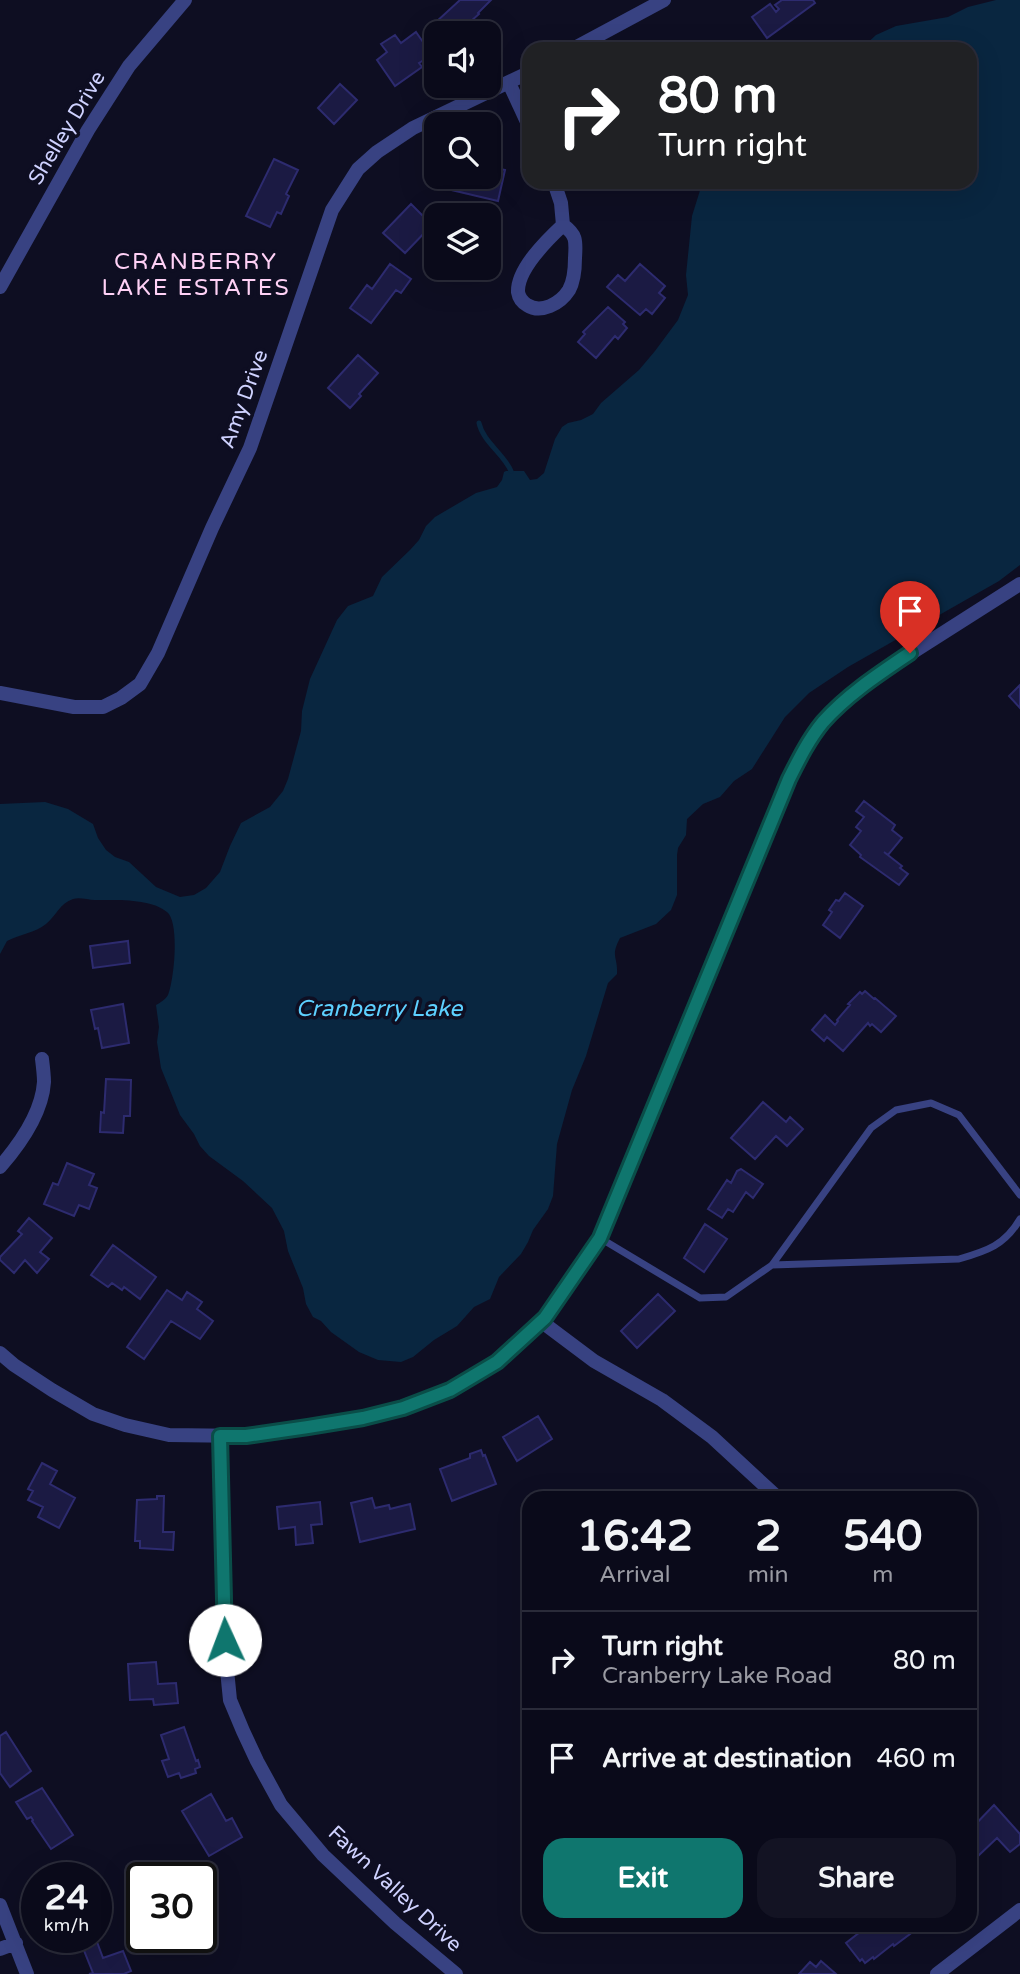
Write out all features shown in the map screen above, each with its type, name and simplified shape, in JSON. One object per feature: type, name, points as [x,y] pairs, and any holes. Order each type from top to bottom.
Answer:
[{"type":"street","name":"Shelley Drive","points":[[0,286],[88,130],[129,66],[185,0]]},
{"type":"street","points":[[584,42],[641,5],[664,0]]},
{"type":"street","name":"Amy Drive","points":[[0,693],[74,707],[103,707],[121,698],[139,684],[158,653],[250,448],[332,210],[358,169],[377,152],[413,128],[522,76]]},
{"type":"street","points":[[509,83],[522,111]]},
{"type":"street","points":[[557,189],[563,225],[572,232],[575,240],[574,274],[569,290],[561,299],[538,310],[520,299],[518,290],[521,279],[528,264],[563,225]]},
{"type":"street","points":[[0,1353],[52,1390],[93,1414],[125,1426],[169,1435],[220,1436],[246,1436],[308,1427],[403,1408],[450,1390],[497,1362],[542,1322],[600,1238],[789,779],[805,747],[842,701],[1020,584]]},
{"type":"street","points":[[0,1167],[12,1153],[37,1111],[44,1084],[42,1059]]},
{"type":"street","points":[[542,1322],[594,1361],[662,1400],[712,1437],[770,1491]]},
{"type":"street","name":"Fawn Valley Drive","points":[[220,1436],[226,1660],[230,1700],[243,1731],[281,1805],[323,1855],[395,1923],[456,1974]]},
{"type":"street","points":[[0,1905],[27,1974]]},
{"type":"street","points":[[937,1974],[1020,1910]]},
{"type":"street","points":[[0,1949],[16,1943]]},
{"type":"lane","points":[[600,1238],[700,1298],[726,1297],[772,1265],[871,1128],[896,1110],[931,1102],[959,1115],[1020,1195]]},
{"type":"lane","points":[[772,1265],[959,1259],[987,1251],[1012,1233],[1020,1219]]},
{"type":"water","name":"Cranberry Lake","points":[[996,0],[1020,0],[1020,565],[999,581],[848,667],[809,693],[785,717],[752,769],[734,781],[720,797],[703,804],[687,819],[686,835],[678,848],[677,895],[671,910],[656,924],[620,938],[617,944],[617,974],[608,983],[557,1144],[553,1196],[521,1254],[499,1277],[490,1299],[474,1307],[457,1326],[413,1357],[401,1362],[378,1360],[359,1352],[313,1317],[288,1251],[284,1231],[272,1208],[243,1181],[209,1156],[180,1115],[161,1068],[157,1042],[159,1027],[156,1005],[168,995],[174,965],[175,939],[171,918],[167,912],[142,902],[73,899],[65,903],[42,927],[7,941],[0,954],[0,804],[45,802],[68,809],[93,824],[106,850],[129,862],[156,887],[180,897],[194,895],[206,888],[220,872],[241,823],[270,807],[283,791],[301,731],[302,711],[310,679],[337,620],[348,606],[373,596],[382,577],[419,540],[426,526],[435,517],[476,493],[497,487],[506,471],[524,471],[530,480],[537,479],[544,473],[555,439],[562,427],[593,414],[601,403],[639,370],[678,320],[688,295],[686,275],[692,216],[700,189],[977,189],[977,42],[868,42],[876,35],[896,26],[948,17],[968,7]]},
{"type":"building","points":[[460,0],[491,0],[471,21],[437,21]]},
{"type":"building","points":[[782,0],[813,0],[815,3],[767,38],[752,17],[770,4],[776,12],[779,9],[775,5]]},
{"type":"building","points":[[416,32],[424,44],[424,60],[419,63],[422,67],[395,86],[377,60],[387,52],[381,44],[395,35],[401,43]]},
{"type":"building","points":[[340,84],[357,100],[334,124],[318,108]]},
{"type":"building","points":[[274,159],[298,170],[286,194],[289,196],[281,214],[277,212],[270,227],[246,216]]},
{"type":"building","points":[[501,169],[505,170],[501,188]]},
{"type":"building","points":[[447,189],[501,189],[498,201]]},
{"type":"building","points":[[411,204],[424,217],[424,233],[405,253],[383,233]]},
{"type":"building","points":[[390,264],[411,279],[401,293],[396,290],[371,323],[350,308],[367,285],[372,289]]},
{"type":"building","points":[[640,264],[665,286],[659,293],[665,298],[652,314],[646,309],[640,315],[607,287],[618,275],[625,281]]},
{"type":"building","points":[[608,307],[625,322],[623,324],[627,328],[618,339],[615,336],[596,358],[578,342],[585,334],[583,332]]},
{"type":"building","points":[[358,355],[378,373],[350,408],[328,388]]},
{"type":"building","points":[[1020,685],[1020,708],[1009,696]]},
{"type":"building","points":[[864,801],[895,825],[892,830],[902,838],[888,855],[884,852],[908,874],[899,885],[860,857],[850,845],[861,831],[856,827],[864,817],[856,811]]},
{"type":"building","points":[[845,893],[863,906],[840,938],[823,925],[832,912],[829,910]]},
{"type":"building","points":[[128,941],[130,963],[93,968],[90,946]]},
{"type":"building","points":[[865,991],[896,1016],[881,1032],[868,1023],[843,1051],[827,1037],[824,1041],[812,1030],[825,1015],[835,1025],[850,1005],[848,1004],[860,992],[862,994]]},
{"type":"building","points":[[123,1004],[129,1043],[102,1048],[91,1010]]},
{"type":"building","points":[[106,1079],[131,1080],[130,1116],[124,1116],[123,1133],[100,1132]]},
{"type":"building","points":[[763,1102],[786,1122],[790,1117],[803,1129],[787,1146],[776,1136],[755,1159],[731,1138]]},
{"type":"building","points":[[67,1163],[94,1174],[89,1185],[97,1188],[89,1209],[79,1205],[74,1216],[44,1204],[53,1183],[58,1185]]},
{"type":"building","points":[[741,1169],[763,1184],[753,1198],[746,1192],[733,1212],[728,1209],[722,1218],[708,1209],[727,1180],[731,1183]]},
{"type":"building","points":[[29,1218],[52,1238],[40,1252],[49,1259],[37,1273],[25,1260],[14,1273],[0,1257],[22,1234],[18,1231]]},
{"type":"building","points":[[705,1224],[727,1239],[704,1272],[684,1258]]},
{"type":"building","points":[[113,1245],[156,1277],[140,1299],[124,1287],[122,1290],[112,1283],[108,1287],[91,1275]]},
{"type":"building","points":[[167,1290],[182,1300],[187,1292],[202,1302],[197,1309],[213,1321],[200,1339],[171,1321],[144,1359],[127,1347]]},
{"type":"building","points":[[658,1294],[675,1311],[637,1348],[621,1331]]},
{"type":"building","points":[[538,1416],[552,1439],[517,1461],[503,1437]]},
{"type":"building","points":[[481,1450],[496,1484],[452,1501],[440,1469],[470,1458],[470,1454]]},
{"type":"building","points":[[42,1463],[57,1471],[50,1484],[75,1498],[59,1528],[38,1517],[43,1507],[28,1500],[33,1491],[28,1489]]},
{"type":"building","points":[[157,1496],[164,1496],[163,1532],[174,1532],[173,1550],[140,1548],[140,1541],[135,1541],[137,1500],[157,1499]]},
{"type":"building","points":[[372,1498],[375,1508],[389,1505],[390,1509],[410,1504],[415,1529],[360,1542],[351,1503]]},
{"type":"building","points":[[320,1502],[322,1524],[311,1525],[313,1543],[296,1545],[295,1527],[279,1529],[277,1507]]},
{"type":"building","points":[[156,1662],[158,1684],[176,1683],[178,1703],[154,1705],[153,1699],[130,1700],[128,1664]]},
{"type":"building","points":[[184,1727],[200,1767],[195,1769],[196,1773],[181,1778],[179,1773],[168,1777],[162,1761],[169,1759],[161,1735]]},
{"type":"building","points":[[6,1732],[31,1771],[10,1787],[0,1773],[0,1736]]},
{"type":"building","points":[[42,1788],[73,1835],[51,1849],[31,1817],[27,1819],[16,1802]]},
{"type":"building","points":[[211,1794],[226,1821],[232,1818],[242,1837],[209,1856],[182,1811]]},
{"type":"building","points":[[994,1805],[1020,1834],[1020,1844],[1010,1852],[997,1838],[977,1857],[977,1823]]},
{"type":"building","points":[[860,1932],[910,1934],[865,1963],[862,1959],[860,1961],[846,1943]]},
{"type":"building","points":[[123,1951],[131,1971],[124,1974],[89,1974],[93,1973],[85,1953],[101,1953],[103,1958]]},
{"type":"building","points":[[821,1961],[836,1974],[799,1974],[810,1962],[816,1967]]},
{"type":"waterway","points":[[479,423],[481,430],[511,471]]},
{"type":"district","name":"CRANBERRY LAKE ESTATES","points":[[196,275]]},
{"type":"route","points":[[225,1640],[220,1436],[246,1436],[308,1427],[403,1408],[450,1390],[497,1362],[545,1318],[600,1238],[789,779],[805,747],[842,701],[910,653]]}]
